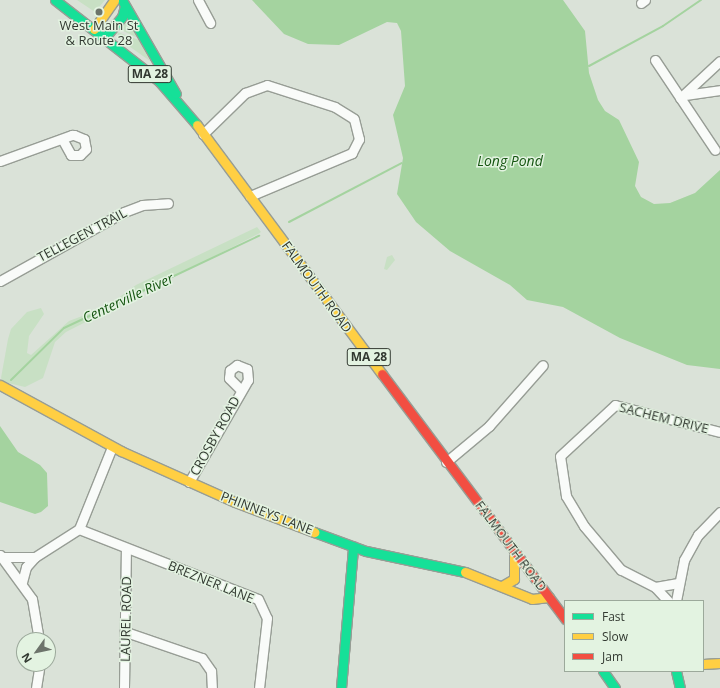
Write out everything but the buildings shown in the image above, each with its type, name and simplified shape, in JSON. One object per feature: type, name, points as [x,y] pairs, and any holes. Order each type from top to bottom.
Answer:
[{"type":"main road","name":"FALMOUTH ROAD","points":[[55,0],[105,37],[159,81],[191,117],[446,462],[564,618]]},
{"type":"main road","points":[[94,29],[114,0]]},
{"type":"main road","points":[[105,37],[122,17],[123,3]]},
{"type":"main road","points":[[123,3],[191,117]]},
{"type":"main road","name":"PHINNEYS LANE","points":[[0,385],[112,447],[189,482],[354,547],[385,557],[465,572],[532,599],[549,597]]},
{"type":"main road","points":[[341,688],[354,547]]},
{"type":"main road","points":[[502,586],[514,579],[514,550]]},
{"type":"main road","points":[[704,664],[720,663]]},
{"type":"main road","points":[[604,672],[615,688]]},
{"type":"main road","points":[[610,672],[615,688]]},
{"type":"main road","points":[[676,672],[680,688]]},
{"type":"street","points":[[198,0],[210,23]]},
{"type":"street","points":[[655,60],[682,96],[715,150]]},
{"type":"street","points":[[682,96],[720,61]]},
{"type":"street","points":[[203,134],[245,93],[267,85],[334,107],[354,119],[360,139],[352,153],[250,196]]},
{"type":"street","points":[[682,96],[720,90]]},
{"type":"street","points":[[0,160],[62,139]]},
{"type":"street","name":"TELLEGEN TRAIL","points":[[0,281],[124,212],[142,205],[168,203]]},
{"type":"street","points":[[446,462],[489,426],[543,365]]},
{"type":"street","name":"CROSBY ROAD","points":[[189,482],[241,390]]},
{"type":"street","name":"SACHEM DRIVE","points":[[667,600],[655,587],[621,570],[584,526],[566,496],[560,456],[614,405],[720,432]]},
{"type":"street","points":[[22,582],[26,567],[35,557],[79,530],[112,447]]},
{"type":"street","points":[[676,600],[678,583],[691,547],[720,512]]},
{"type":"street","name":"BREZNER LANE","points":[[79,530],[244,593],[262,603],[267,618],[259,688]]},
{"type":"street","name":"LAUREL ROAD","points":[[124,688],[126,549]]},
{"type":"street","points":[[1,556],[35,557]]},
{"type":"street","points":[[1,556],[22,582],[34,606],[38,632]]},
{"type":"street","points":[[655,587],[678,583]]},
{"type":"street","points":[[126,632],[202,658],[211,671],[212,688]]},
{"type":"street","points":[[36,688],[39,672]]},
{"type":"shaded area","points":[[77,0],[105,0],[95,12]]},
{"type":"shaded area","points":[[127,20],[138,38],[119,29]]},
{"type":"shaded area","points":[[117,32],[139,40],[150,61],[119,39]]},
{"type":"shaded area","points":[[257,227],[261,232],[258,234],[66,332],[55,342],[43,378],[25,387],[4,382],[1,378],[11,329],[27,312],[41,308],[44,314],[29,336],[27,353],[31,355],[69,321],[106,307],[136,285]]},
{"type":"shaded area","points":[[392,255],[395,260],[387,270],[384,269],[387,257]]},
{"type":"water","name":"Long Pond","points":[[252,0],[563,0],[585,31],[589,73],[598,100],[605,111],[619,120],[639,162],[635,186],[641,197],[654,204],[670,203],[695,193],[720,170],[720,369],[687,365],[620,338],[563,307],[527,300],[510,285],[450,251],[416,222],[397,194],[403,158],[393,115],[405,86],[401,31],[397,23],[387,22],[339,45],[308,44],[284,34]]},
{"type":"water","points":[[0,426],[18,452],[40,465],[47,473],[48,506],[41,512],[35,514],[0,502]]},
{"type":"waterway","name":"Centerville River","points":[[589,66],[663,26],[701,0]]},
{"type":"waterway","name":"Centerville River","points":[[289,222],[402,163]]},
{"type":"waterway","name":"Centerville River","points":[[11,380],[64,328],[259,236]]},
{"type":"traffic: fast","points":[[55,0],[159,81],[197,125]]},
{"type":"traffic: fast","points":[[122,0],[176,94]]},
{"type":"traffic: fast","points":[[105,37],[122,17],[125,6]]},
{"type":"traffic: fast","points":[[314,532],[366,551],[465,572]]},
{"type":"traffic: fast","points":[[341,688],[353,547]]},
{"type":"traffic: fast","points":[[604,672],[615,688]]},
{"type":"traffic: fast","points":[[676,672],[680,688]]},
{"type":"traffic: slow","points":[[94,29],[114,0]]},
{"type":"traffic: slow","points":[[197,125],[382,374]]},
{"type":"traffic: slow","points":[[0,385],[121,451],[235,502],[314,532]]},
{"type":"traffic: slow","points":[[502,586],[514,579],[514,550]]},
{"type":"traffic: slow","points":[[465,572],[532,599],[549,597]]},
{"type":"traffic: slow","points":[[704,664],[720,663]]},
{"type":"traffic: jam","points":[[382,374],[564,618]]},
{"type":"place","name":"West Main St & Route 28","points":[[99,12]]}]
